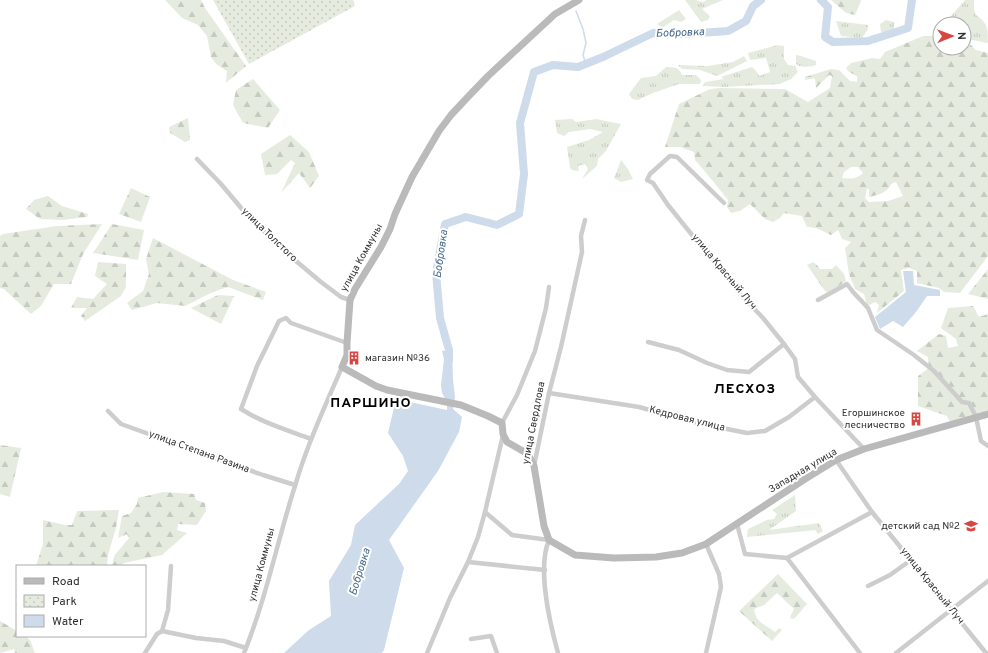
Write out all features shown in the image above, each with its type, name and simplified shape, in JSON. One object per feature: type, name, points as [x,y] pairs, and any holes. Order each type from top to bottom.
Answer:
[{"type":"street","name":"улица Коммуны","points":[[245,650],[260,611],[295,485],[311,439],[342,367],[346,354],[350,300],[355,289],[381,247],[412,177],[439,131],[465,100],[488,76],[555,14],[579,0]]},
{"type":"street","name":"улица Красный Луч","points":[[724,204],[677,157],[670,156],[650,174],[647,180],[654,183],[680,220],[740,294],[763,318],[784,344],[794,359],[798,377],[864,449]]},
{"type":"street","name":"улица Толстого","points":[[197,159],[277,245],[321,282],[341,297],[350,300]]},
{"type":"street","name":"улица Свердлова","points":[[558,653],[546,594],[544,570],[546,548],[549,540],[544,526],[534,466],[582,252],[581,236],[585,220]]},
{"type":"street","points":[[818,300],[847,284],[868,308],[877,330],[914,355],[934,371],[962,402],[970,403],[976,417],[981,441],[988,446]]},
{"type":"street","points":[[427,653],[478,537],[503,434],[502,423],[517,395],[535,351],[546,308],[549,287]]},
{"type":"street","points":[[311,439],[267,423],[241,409],[257,366],[279,321],[286,318],[291,323],[347,343]]},
{"type":"street","points":[[648,342],[679,350],[707,363],[727,370],[749,372],[784,344]]},
{"type":"street","points":[[342,367],[376,386],[461,406],[502,423]]},
{"type":"street","name":"Кедровая улица","points":[[549,394],[640,407],[697,423],[747,433],[765,431],[789,417],[815,397]]},
{"type":"street","name":"улица Степана Разина","points":[[108,411],[121,424],[295,485]]},
{"type":"street","name":"Западная улица","points":[[549,540],[575,555],[614,558],[656,557],[682,553],[706,544],[836,460],[864,449],[988,414]]},
{"type":"street","points":[[503,434],[507,442],[528,454],[534,466]]},
{"type":"street","name":"улица Красный Луч","points":[[836,460],[872,512],[986,653]]},
{"type":"street","points":[[485,512],[512,535],[549,540]]},
{"type":"street","points":[[737,524],[745,554],[787,558],[872,512]]},
{"type":"street","points":[[706,544],[719,574],[721,588],[706,653]]},
{"type":"street","points":[[787,558],[860,653]]},
{"type":"street","points":[[868,586],[890,575],[911,560]]},
{"type":"street","points":[[468,562],[544,570]]},
{"type":"street","points":[[145,653],[157,634],[162,631],[168,610],[171,566]]},
{"type":"street","points":[[896,653],[988,581]]},
{"type":"street","points":[[162,631],[196,638],[224,641],[245,650]]},
{"type":"street","points":[[471,639],[491,636],[497,653]]},
{"type":"green space","points":[[165,0],[201,0],[205,8],[246,66],[226,83],[227,71],[216,64],[211,57],[207,36],[198,25],[182,18]]},
{"type":"green space","points":[[213,0],[353,0],[355,6],[249,64]]},
{"type":"green space","points":[[685,0],[697,0],[704,2],[706,0],[723,0],[702,9],[710,16],[708,20],[701,22]]},
{"type":"green space","points":[[831,0],[861,1],[855,15],[846,13]]},
{"type":"green space","points":[[965,0],[974,0],[976,15],[983,21],[986,27],[988,43],[972,40],[972,16],[951,16]]},
{"type":"green space","points":[[679,10],[686,19],[681,22],[674,20],[662,28],[657,24]]},
{"type":"green space","points":[[886,20],[894,22],[894,30],[887,33],[881,32],[880,24]]},
{"type":"green space","points":[[836,21],[868,25],[868,29],[862,38],[841,36]]},
{"type":"green space","points":[[923,36],[932,36],[932,56],[972,56],[972,46],[976,50],[988,53],[988,256],[960,293],[944,292],[939,288],[917,283],[917,271],[909,268],[901,270],[904,291],[877,313],[879,305],[875,302],[867,306],[864,294],[855,289],[849,274],[845,248],[851,242],[842,239],[838,230],[831,235],[816,228],[807,227],[802,216],[784,213],[780,218],[773,222],[765,219],[750,204],[740,211],[731,213],[727,207],[728,200],[695,160],[694,152],[680,147],[665,147],[679,104],[710,89],[785,89],[808,102],[830,88],[832,76],[829,75],[816,88],[815,78],[805,80],[805,77],[831,69],[839,70],[850,81],[857,82],[857,76],[849,72],[846,68],[851,63],[872,58],[880,59],[885,52]],"holes":[[[851,167],[858,167],[863,173],[854,178],[842,178],[844,172]],[[896,182],[903,196],[888,201],[869,202],[865,198],[867,188],[869,190],[869,197],[885,192],[891,184]]]},
{"type":"green space","points":[[778,45],[784,46],[784,59],[788,65],[795,66],[798,72],[791,79],[780,84],[724,87],[703,86],[705,82],[724,79],[721,77],[752,67],[759,76],[770,72],[766,58],[750,60],[748,53]]},
{"type":"green space","points":[[796,55],[816,61],[816,65],[806,67],[796,64]]},
{"type":"green space","points":[[744,56],[747,61],[717,76],[700,70],[682,69],[678,65],[707,66],[733,62]]},
{"type":"green space","points":[[666,67],[676,68],[682,75],[696,75],[701,80],[700,84],[679,84],[638,100],[632,99],[629,94],[641,78],[656,76]]},
{"type":"green space","points":[[253,79],[280,110],[268,128],[243,123],[233,105],[236,90]]},
{"type":"green space","points":[[188,118],[190,140],[185,142],[170,133],[169,127]]},
{"type":"green space","points":[[572,119],[576,122],[596,119],[621,124],[606,151],[598,159],[597,166],[582,179],[588,169],[585,164],[578,166],[579,171],[572,170],[570,168],[567,147],[589,140],[603,132],[590,129],[569,132],[564,136],[557,133],[555,120]]},
{"type":"green space","points":[[290,135],[309,152],[319,176],[310,188],[299,173],[281,193],[295,163],[291,160],[277,174],[265,175],[261,154]]},
{"type":"green space","points":[[621,160],[633,179],[621,182],[614,178]]},
{"type":"green space","points":[[131,188],[150,197],[141,222],[119,214]]},
{"type":"green space","points":[[48,196],[62,206],[88,214],[87,217],[62,220],[40,219],[26,209],[34,200]]},
{"type":"green space","points":[[102,224],[83,254],[71,284],[54,284],[41,306],[31,314],[4,289],[0,288],[0,236],[3,234],[57,226]]},
{"type":"green space","points":[[112,224],[144,230],[138,260],[93,253]]},
{"type":"green space","points":[[153,238],[233,280],[266,292],[263,300],[228,287],[213,292],[185,306],[157,303],[132,310],[127,303],[143,291],[149,274],[146,259]]},
{"type":"green space","points":[[98,262],[126,264],[126,287],[121,296],[85,321],[81,316],[87,308],[71,308],[77,297],[93,299],[107,284],[95,276]]},
{"type":"green space","points":[[813,262],[820,269],[832,269],[836,265],[844,274],[846,281],[829,293],[825,291],[807,265]]},
{"type":"green space","points":[[988,269],[988,299],[968,294]]},
{"type":"green space","points":[[218,295],[234,296],[221,324],[191,308]]},
{"type":"green space","points":[[973,306],[979,317],[988,314],[988,412],[950,422],[947,416],[918,406],[918,376],[929,368],[928,357],[917,351],[939,334],[946,336],[948,348],[958,346],[956,339],[941,328],[948,308]]},
{"type":"green space","points":[[0,445],[21,448],[10,497],[0,494]]},
{"type":"green space","points":[[163,492],[194,494],[196,500],[205,503],[206,511],[197,525],[178,524],[177,530],[187,533],[162,555],[124,563],[122,565],[112,565],[114,556],[129,538],[127,534],[118,538],[122,516],[131,513],[137,504],[138,498]]},
{"type":"green space","points":[[795,495],[796,511],[769,530],[819,523],[823,531],[818,534],[815,530],[747,537],[748,529],[767,520],[774,519],[777,514],[772,510]]},
{"type":"green space","points":[[119,510],[116,528],[108,555],[107,565],[36,565],[43,544],[43,520],[72,525],[77,511]]},
{"type":"green space","points":[[778,574],[807,604],[795,618],[790,618],[794,609],[777,593],[764,605],[754,609],[755,614],[762,623],[775,632],[779,628],[782,630],[772,641],[739,611]]},
{"type":"green space","points":[[0,621],[16,630],[16,637],[28,638],[35,653],[15,653],[14,649],[0,653]]},
{"type":"water","points":[[903,271],[913,271],[914,285],[940,290],[940,296],[927,296],[903,327],[893,321],[880,329],[875,317],[906,292]]},
{"type":"water","points":[[452,350],[455,397],[453,409],[462,417],[459,432],[438,471],[389,540],[404,568],[384,650],[382,653],[284,653],[309,630],[331,616],[329,581],[351,545],[355,525],[399,484],[408,471],[403,456],[388,433],[396,399],[447,410],[447,402],[442,393],[441,385],[444,359],[442,351]]},
{"type":"waterway","name":"Бобровка","points":[[449,360],[449,350],[440,318],[436,273],[445,224],[466,217],[497,225],[519,214],[524,174],[520,123],[534,72],[553,65],[578,67],[603,57],[653,33],[685,34],[728,31],[746,21],[753,6],[761,0]]},
{"type":"waterway","name":"Бобровка","points":[[821,0],[828,7],[825,37],[833,42],[868,41],[908,28],[912,0]]},
{"type":"waterway","points":[[576,11],[583,29],[586,43],[583,55],[586,64]]},
{"type":"place","name":"магазин №36","points":[[354,358]]},
{"type":"place","name":"Егоршинское лесничество","points":[[916,419]]},
{"type":"place","name":"детский сад №2","points":[[971,526]]},
{"type":"district","name":"ЛЕСХОЗ","points":[[745,389]]},
{"type":"district","name":"ПАРШИНО","points":[[371,403]]}]
